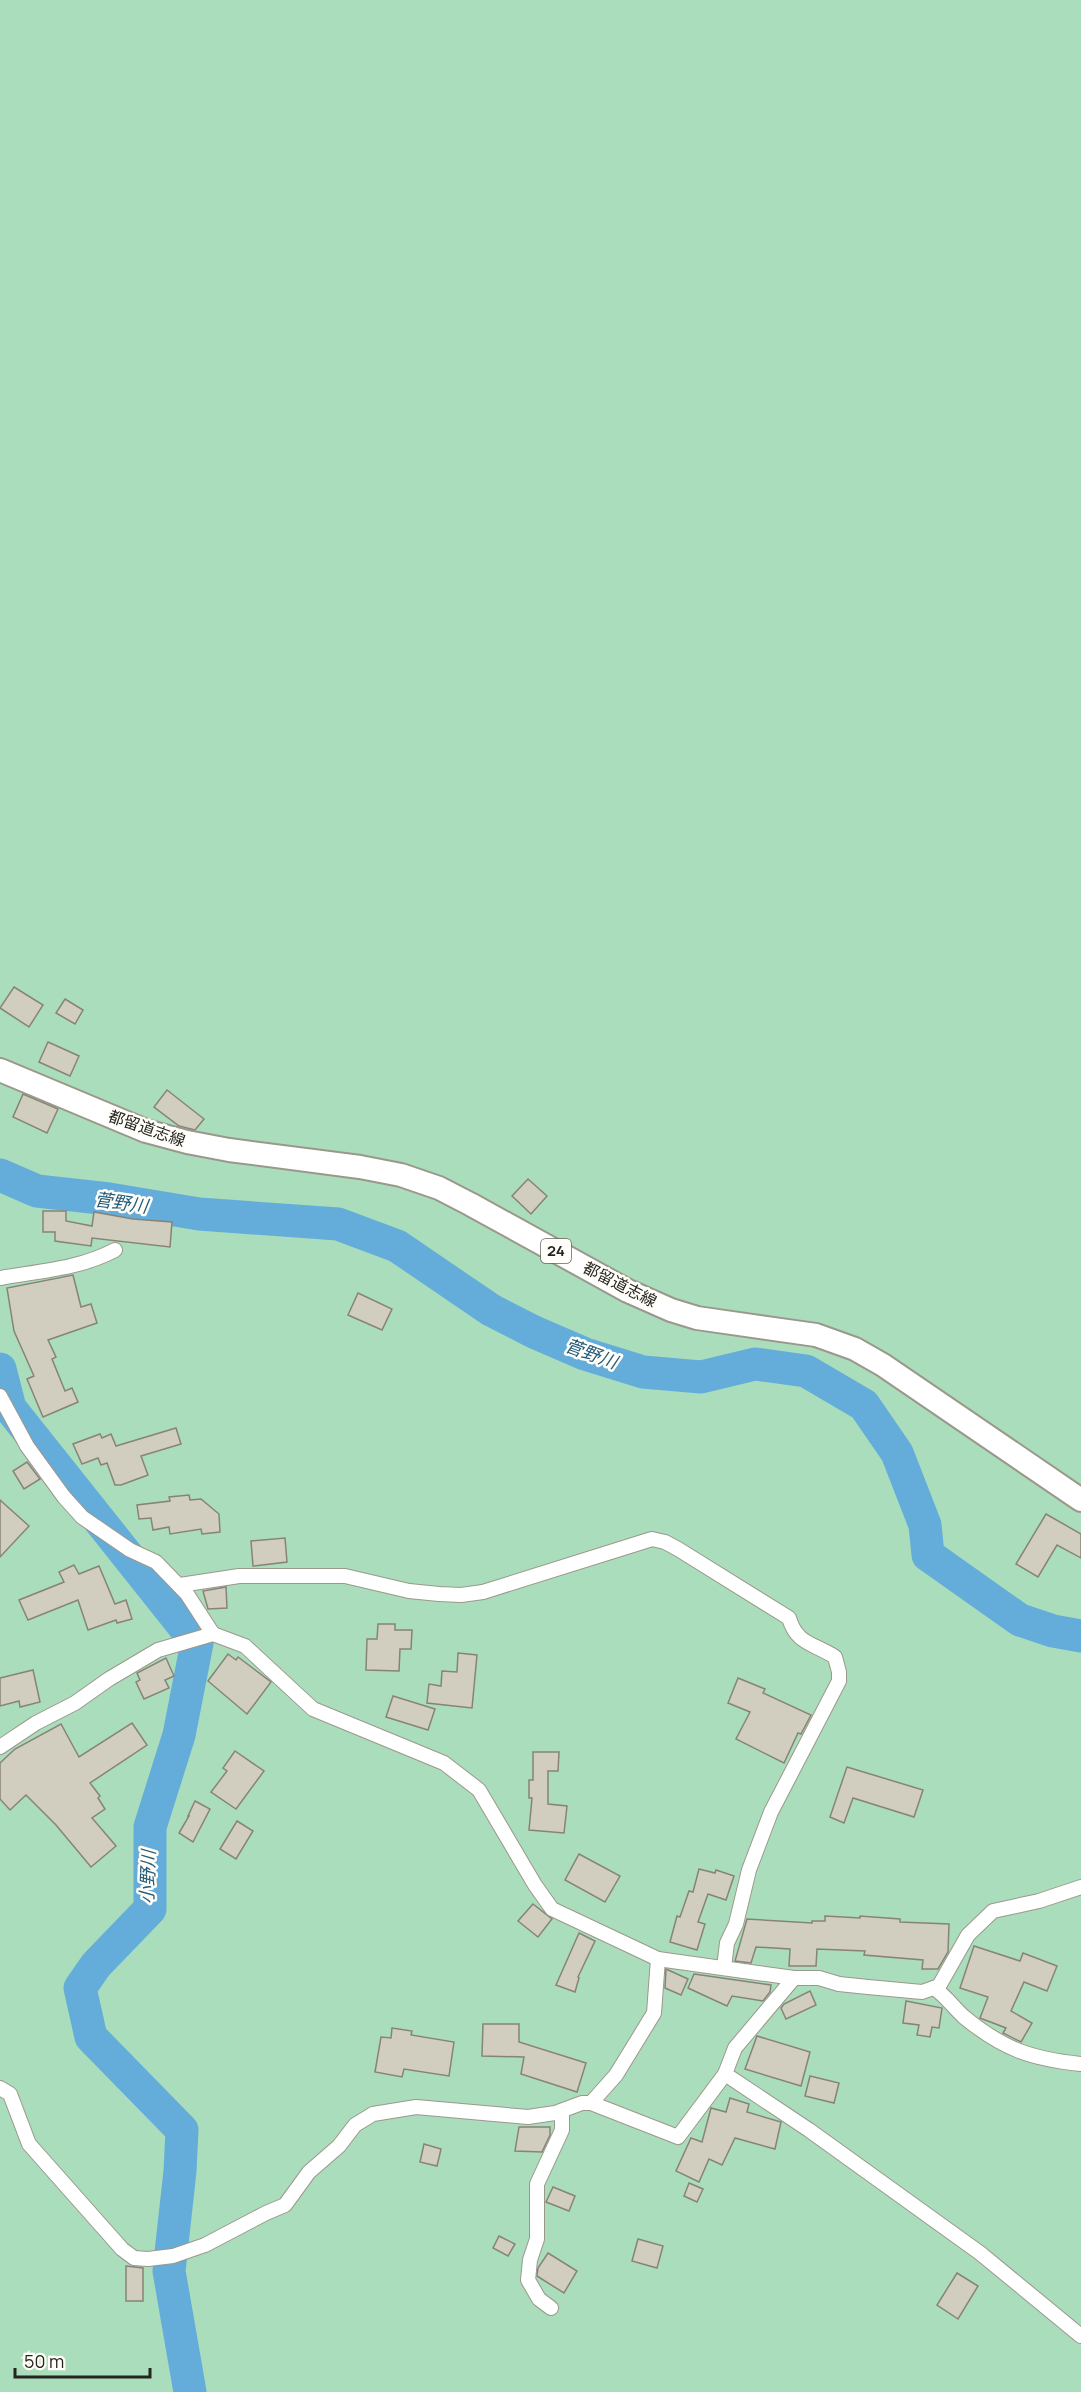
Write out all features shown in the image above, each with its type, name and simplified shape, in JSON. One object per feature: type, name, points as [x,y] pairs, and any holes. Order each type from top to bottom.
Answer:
[{"type":"main road","name":"都留道志線","points":[[0,1070],[146,1131],[187,1142],[402,1175],[439,1188],[471,1203],[628,1291],[671,1310],[697,1318],[816,1335],[855,1349],[884,1365],[1081,1500]]},
{"type":"street","points":[[0,1278],[69,1268],[89,1263],[115,1250]]},
{"type":"street","points":[[0,1396],[27,1446],[64,1497],[82,1517],[130,1550],[156,1562],[180,1585],[213,1634],[245,1646],[313,1709],[444,1763],[479,1790],[535,1885],[552,1909],[658,1959],[794,1978],[819,1978],[839,1984],[922,1992],[939,1986],[968,1935],[993,1911],[1081,1887]]},
{"type":"street","points":[[180,1585],[239,1576],[345,1576],[409,1591],[461,1595],[483,1592],[652,1539],[665,1542],[678,1549],[789,1618],[800,1640],[835,1658],[839,1680],[771,1812],[748,1870],[736,1924],[727,1943],[724,1967]]},
{"type":"street","points":[[0,1747],[158,1650],[213,1634]]},
{"type":"street","points":[[591,2103],[616,2075],[654,2013],[658,1959]]},
{"type":"street","points":[[0,2088],[10,2094],[29,2144],[122,2249],[134,2258],[173,2256],[205,2245],[266,2212],[285,2205],[309,2172],[339,2146],[355,2125],[373,2114],[416,2107],[528,2117],[562,2111],[582,2103],[591,2103],[678,2137],[725,2074],[735,2048],[794,1978]]},
{"type":"street","points":[[934,1988],[945,1996],[961,2015],[999,2043],[1032,2056],[1081,2064]]},
{"type":"street","points":[[725,2074],[810,2130],[980,2253],[1081,2336]]},
{"type":"street","points":[[551,2308],[538,2299],[528,2280],[530,2260],[537,2239],[537,2184],[562,2130],[562,2111]]},
{"type":"green space","points":[[0,0],[1081,0],[1081,2392],[0,2392]]},
{"type":"building","points":[[14,987],[43,1005],[29,1027],[0,1008]]},
{"type":"building","points":[[65,999],[83,1010],[75,1024],[56,1013]]},
{"type":"building","points":[[48,1042],[79,1056],[70,1076],[39,1062]]},
{"type":"building","points":[[167,1090],[204,1119],[195,1130],[179,1126],[154,1107]]},
{"type":"building","points":[[23,1094],[58,1109],[47,1133],[13,1117]]},
{"type":"building","points":[[528,1179],[547,1196],[531,1214],[512,1196]]},
{"type":"building","points":[[43,1211],[66,1211],[66,1221],[92,1226],[94,1212],[133,1219],[172,1222],[170,1247],[92,1238],[91,1246],[55,1241],[55,1232],[43,1232]]},
{"type":"building","points":[[73,1275],[81,1307],[91,1304],[97,1323],[48,1340],[56,1357],[52,1359],[65,1391],[72,1388],[78,1402],[43,1417],[27,1379],[34,1376],[14,1331],[7,1288]]},
{"type":"building","points":[[358,1293],[392,1309],[382,1330],[348,1315]]},
{"type":"building","points":[[176,1428],[181,1444],[141,1456],[148,1475],[121,1485],[115,1485],[107,1463],[101,1465],[98,1458],[82,1464],[73,1444],[100,1434],[102,1438],[111,1434],[116,1446]]},
{"type":"building","points":[[27,1462],[40,1479],[24,1489],[13,1471]]},
{"type":"building","points":[[189,1495],[190,1500],[201,1499],[219,1514],[220,1532],[202,1534],[201,1529],[170,1534],[169,1527],[153,1530],[151,1518],[139,1519],[137,1505],[170,1501],[169,1497]]},
{"type":"building","points":[[0,1500],[29,1526],[0,1557]]},
{"type":"building","points":[[1046,1514],[1081,1534],[1081,1558],[1057,1545],[1038,1577],[1016,1564]]},
{"type":"building","points":[[285,1538],[287,1562],[253,1566],[251,1541]]},
{"type":"building","points":[[74,1565],[79,1574],[99,1566],[115,1604],[126,1600],[132,1619],[117,1623],[116,1620],[88,1630],[78,1600],[28,1620],[19,1600],[64,1582],[59,1572]]},
{"type":"building","points":[[226,1587],[227,1608],[208,1609],[203,1591]]},
{"type":"building","points":[[378,1624],[395,1624],[395,1630],[412,1630],[411,1649],[400,1649],[399,1671],[366,1670],[367,1639],[377,1639]]},
{"type":"building","points":[[458,1653],[477,1655],[472,1708],[427,1703],[429,1684],[441,1686],[442,1671],[457,1672]]},
{"type":"building","points":[[228,1654],[236,1660],[238,1657],[271,1682],[247,1714],[208,1681]]},
{"type":"building","points":[[166,1658],[174,1676],[165,1680],[169,1688],[144,1699],[136,1682],[140,1680],[137,1673]]},
{"type":"building","points":[[33,1670],[40,1702],[20,1707],[19,1701],[0,1706],[0,1678]]},
{"type":"building","points":[[738,1678],[765,1689],[763,1693],[811,1715],[801,1734],[798,1733],[784,1763],[736,1739],[750,1712],[728,1703]]},
{"type":"building","points":[[393,1696],[435,1709],[428,1730],[386,1717]]},
{"type":"building","points":[[132,1723],[147,1745],[90,1783],[100,1796],[98,1798],[105,1809],[92,1818],[116,1846],[91,1867],[56,1825],[26,1795],[10,1810],[0,1799],[0,1763],[15,1749],[61,1724],[79,1757]]},
{"type":"building","points":[[235,1751],[264,1771],[236,1809],[211,1792],[227,1771],[223,1768]]},
{"type":"building","points":[[533,1752],[559,1752],[558,1771],[548,1771],[548,1804],[567,1806],[564,1833],[529,1830],[532,1798],[529,1798],[529,1780],[533,1780]]},
{"type":"building","points":[[847,1767],[923,1790],[914,1817],[853,1798],[844,1823],[830,1817]]},
{"type":"building","points":[[195,1801],[210,1809],[193,1842],[179,1833]]},
{"type":"building","points":[[237,1821],[253,1831],[236,1859],[220,1849]]},
{"type":"building","points":[[579,1854],[620,1876],[605,1902],[565,1880]]},
{"type":"building","points":[[699,1869],[715,1873],[716,1870],[734,1876],[726,1900],[708,1894],[698,1922],[705,1924],[697,1950],[670,1942],[677,1916],[680,1917],[689,1891],[693,1892]]},
{"type":"building","points":[[533,1904],[552,1919],[538,1937],[518,1921]]},
{"type":"building","points":[[825,1916],[860,1918],[860,1916],[900,1919],[900,1922],[949,1924],[948,1952],[938,1969],[922,1969],[923,1960],[864,1955],[865,1951],[817,1949],[816,1966],[789,1966],[790,1949],[756,1947],[751,1963],[735,1961],[747,1919],[812,1923],[812,1921],[825,1921]]},
{"type":"building","points":[[579,1933],[595,1941],[578,1977],[575,1992],[556,1985]]},
{"type":"building","points":[[974,1946],[1020,1961],[1023,1953],[1057,1966],[1047,1991],[1024,1982],[1011,2011],[1032,2023],[1021,2042],[1003,2033],[1006,2028],[980,2018],[988,1997],[960,1988]]},
{"type":"building","points":[[666,1969],[688,1979],[681,1995],[665,1988]]},
{"type":"building","points":[[694,1974],[771,1985],[770,1992],[763,2001],[732,1996],[727,2006],[688,1988]]},
{"type":"building","points":[[810,1991],[816,2005],[786,2019],[781,2008],[784,2004]]},
{"type":"building","points":[[906,2001],[942,2008],[939,2028],[932,2027],[930,2037],[917,2035],[919,2025],[903,2023]]},
{"type":"building","points":[[483,2024],[519,2024],[519,2042],[586,2063],[577,2092],[521,2074],[524,2057],[482,2056]]},
{"type":"building","points":[[392,2028],[412,2031],[411,2035],[454,2042],[449,2076],[404,2069],[402,2077],[375,2072],[381,2037],[391,2038]]},
{"type":"building","points":[[757,2036],[810,2052],[801,2086],[745,2069]]},
{"type":"building","points":[[810,2076],[839,2083],[834,2103],[805,2096]]},
{"type":"building","points":[[730,2098],[749,2104],[747,2112],[781,2122],[775,2149],[735,2138],[722,2165],[709,2159],[699,2182],[676,2171],[691,2138],[702,2142],[711,2108],[726,2112]]},
{"type":"building","points":[[519,2127],[550,2127],[550,2135],[542,2152],[515,2151]]},
{"type":"building","points":[[424,2144],[441,2149],[437,2166],[420,2162]]},
{"type":"building","points":[[689,2183],[703,2189],[697,2202],[684,2196]]},
{"type":"building","points":[[553,2187],[575,2196],[569,2211],[546,2202]]},
{"type":"building","points":[[499,2236],[515,2244],[508,2256],[493,2248]]},
{"type":"building","points":[[638,2239],[663,2246],[657,2268],[632,2261]]},
{"type":"building","points":[[548,2253],[577,2271],[564,2293],[537,2276],[538,2268]]},
{"type":"building","points":[[126,2266],[143,2268],[143,2301],[126,2301]]},
{"type":"building","points":[[957,2273],[978,2286],[958,2319],[937,2305]]},
{"type":"waterway","name":"菅野川","points":[[0,1175],[37,1191],[109,1199],[199,1214],[338,1224],[397,1246],[491,1310],[534,1332],[585,1354],[643,1372],[701,1377],[755,1364],[806,1371],[864,1405],[897,1453],[925,1525],[928,1555],[1020,1620],[1053,1631],[1081,1636]]},
{"type":"waterway","name":"小野川","points":[[0,1369],[10,1408],[197,1643],[179,1735],[150,1827],[150,1909],[96,1965],[80,1988],[91,2037],[182,2130],[169,2271],[190,2392]]}]
